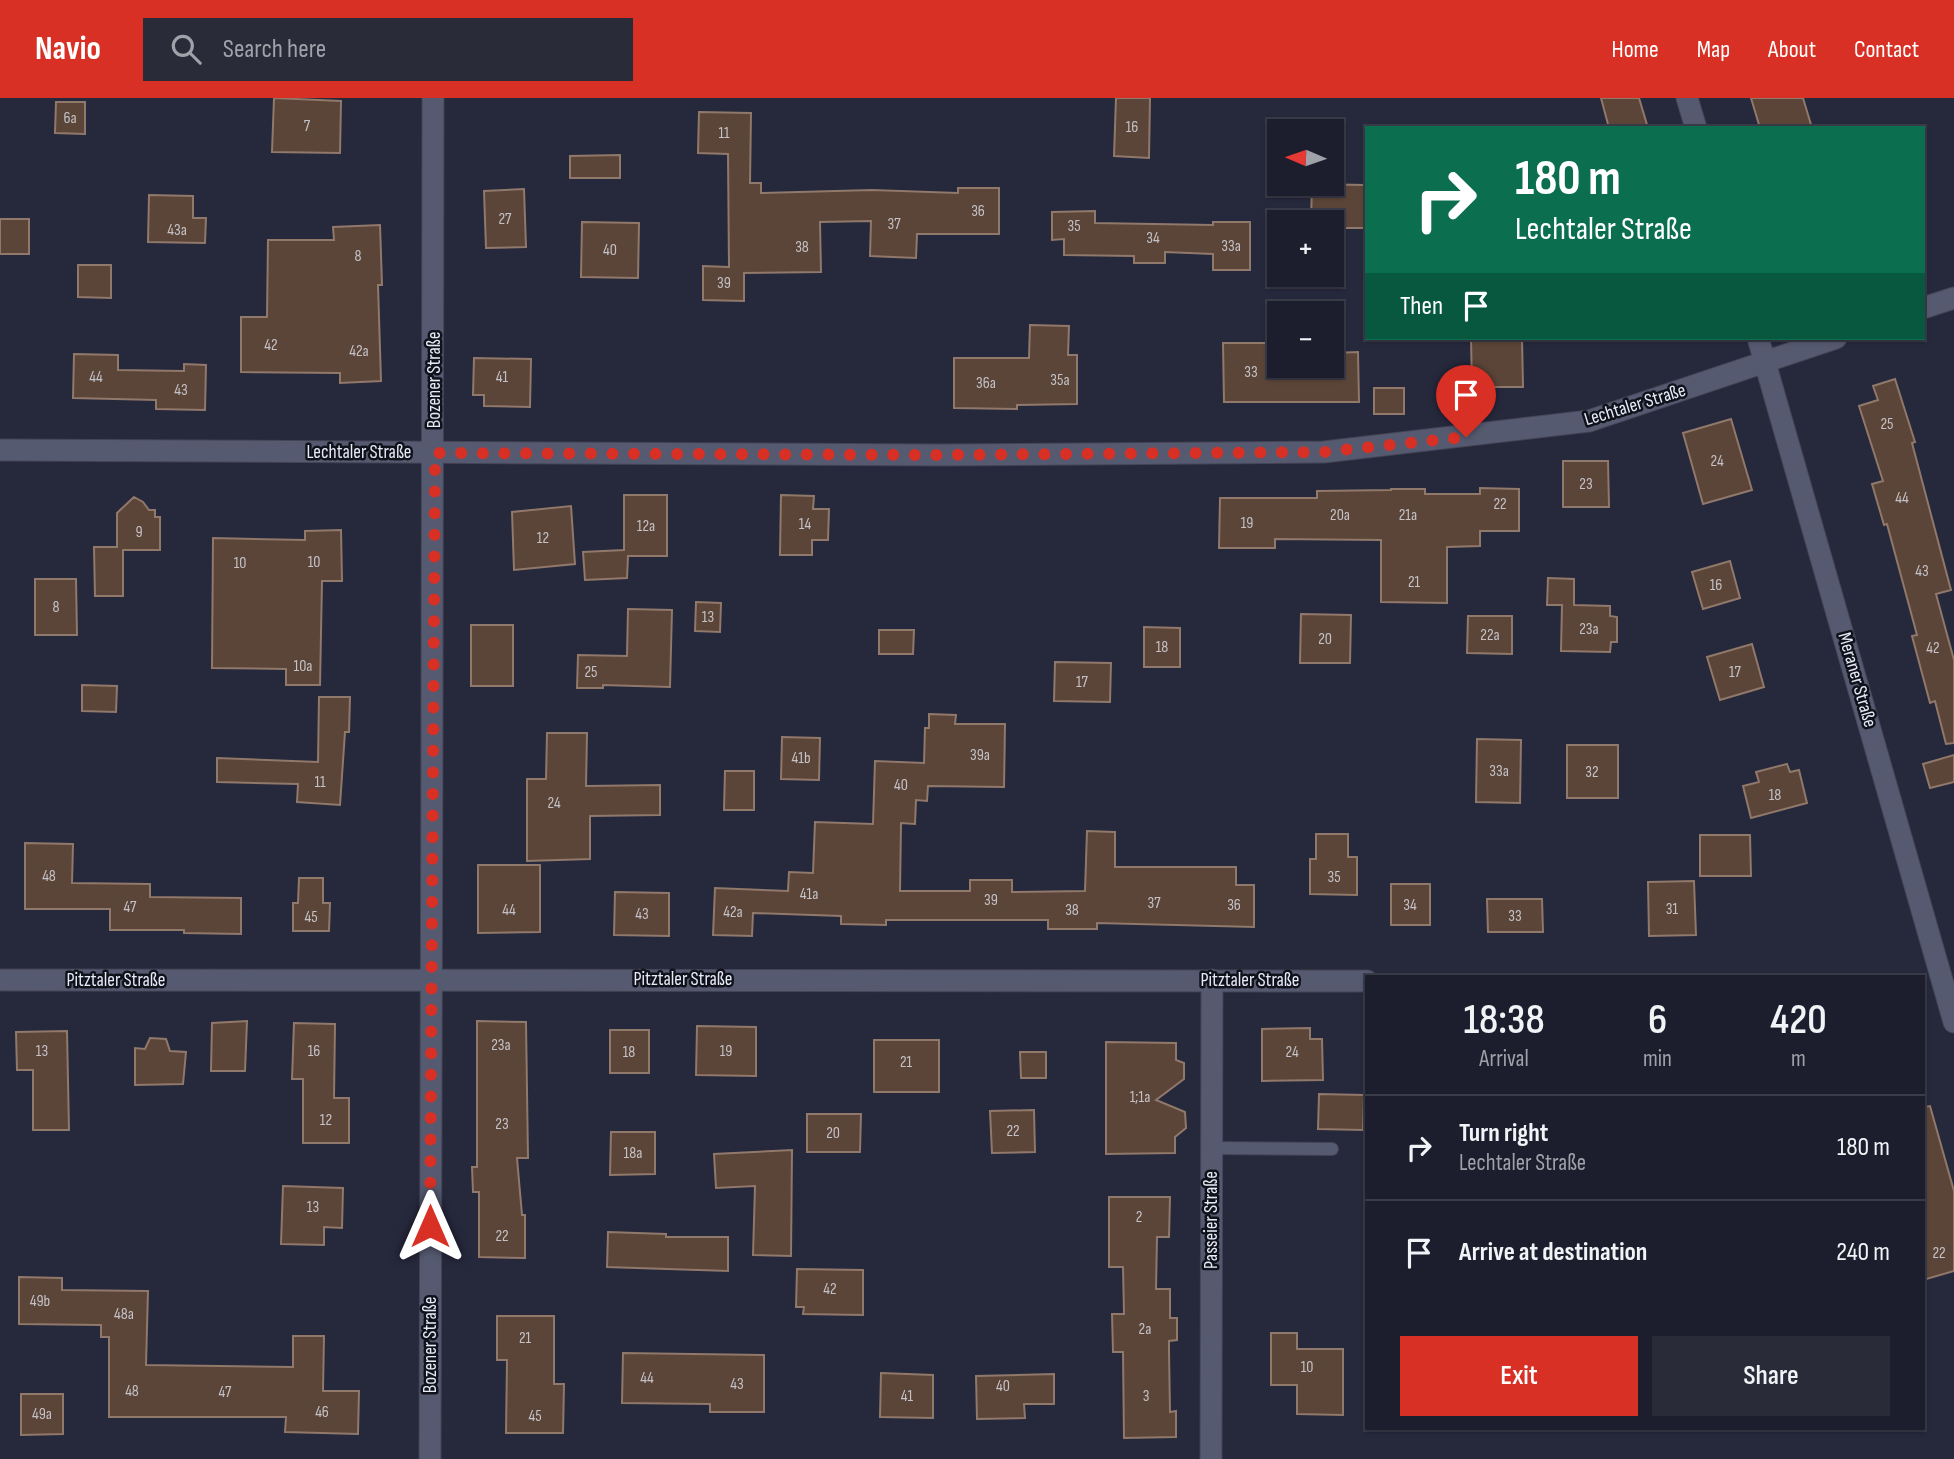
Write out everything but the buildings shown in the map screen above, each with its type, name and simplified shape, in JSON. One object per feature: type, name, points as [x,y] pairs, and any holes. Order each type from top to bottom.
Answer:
[{"type":"street","name":"Bozener Straße","points":[[430,1459],[430,982],[435,453],[433,98]]},
{"type":"street","points":[[1687,98],[1695,126]]},
{"type":"street","points":[[1925,307],[1954,298]]},
{"type":"street","name":"Meraner Straße","points":[[1759,340],[1933,982],[1954,1022]]},
{"type":"street","name":"Lechtaler Straße","points":[[0,450],[940,455],[1324,452],[1588,421],[1830,340]]},
{"type":"street","name":"Pitztaler Straße","points":[[0,980],[1365,981]]},
{"type":"street","name":"Passeier Straße","points":[[1212,980],[1212,1459]]},
{"type":"lane","points":[[1210,1148],[1332,1149]]},
{"type":"route","points":[[430,1226],[435,453],[940,455],[1324,452],[1466,437]]}]
